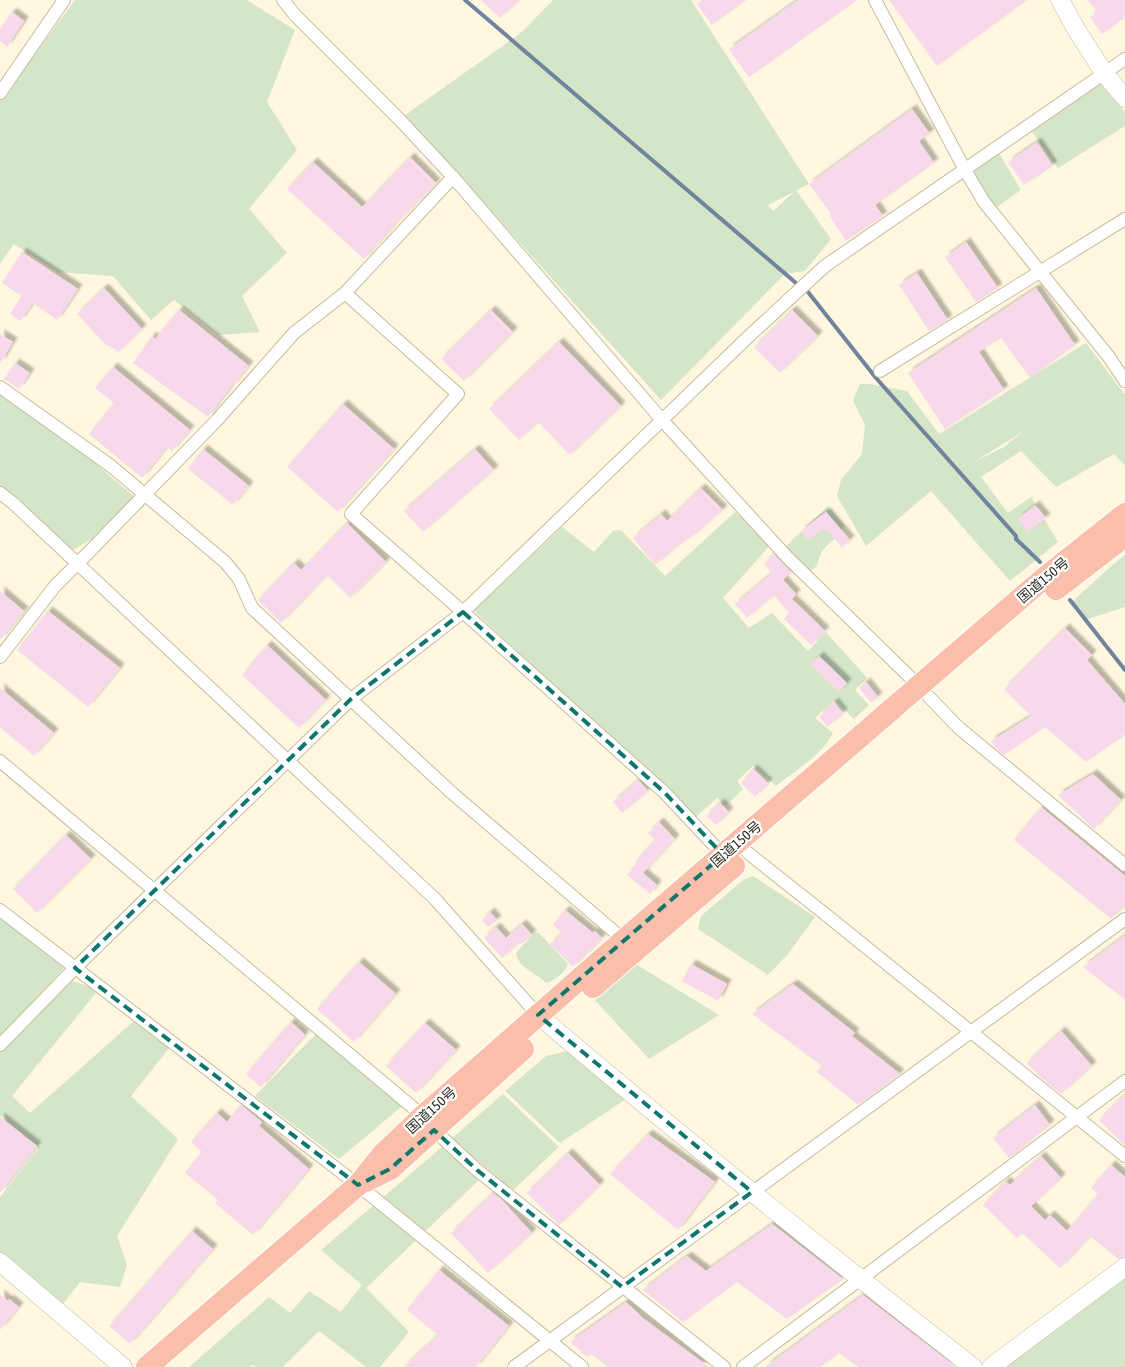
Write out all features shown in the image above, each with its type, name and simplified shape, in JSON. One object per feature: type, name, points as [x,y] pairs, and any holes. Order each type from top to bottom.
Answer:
[{"type":"highway","name":"国道150号","points":[[544,1020],[566,1009],[748,854],[1043,579],[1125,514]]},
{"type":"highway","name":"国道150号","points":[[147,1367],[358,1185],[390,1169],[428,1123],[544,1020],[624,940],[723,855],[924,691],[1125,536]]},
{"type":"street","points":[[0,93],[64,0]]},
{"type":"street","points":[[283,0],[295,15],[400,120],[453,177],[662,420],[787,557],[924,691],[959,728],[1125,865]]},
{"type":"street","points":[[876,0],[965,170],[984,202],[1109,357],[1125,381]]},
{"type":"street","points":[[1060,0],[1104,73],[1125,98]]},
{"type":"street","points":[[0,1045],[154,890],[351,699],[463,612],[747,338],[825,266],[1125,59]]},
{"type":"street","points":[[0,657],[55,586],[217,420],[294,333],[345,292],[453,177]]},
{"type":"street","points":[[880,370],[1125,219]]},
{"type":"street","points":[[345,292],[458,394],[351,514],[665,793],[723,855]]},
{"type":"street","points":[[0,387],[111,466],[225,562],[240,579],[252,608],[452,792],[624,940]]},
{"type":"street","points":[[0,493],[435,899],[544,1020],[752,1192],[973,1367]]},
{"type":"street","points":[[0,761],[428,1123],[477,1170],[724,1367]]},
{"type":"street","points":[[748,854],[1125,1156]]},
{"type":"street","points":[[0,910],[358,1185],[582,1367]]},
{"type":"street","points":[[514,1367],[1125,919]]},
{"type":"street","points":[[743,1367],[1125,1081]]},
{"type":"street","points":[[0,1262],[123,1367]]},
{"type":"street","points":[[991,1367],[1125,1267]]},
{"type":"highlighted area","points":[[463,612],[665,793],[723,855],[538,1015],[752,1192],[622,1287],[477,1170],[434,1130],[390,1169],[358,1185],[75,968],[351,699]]},
{"type":"green space","points":[[75,0],[247,0],[295,30],[267,102],[297,150],[249,209],[287,253],[242,296],[260,332],[218,335],[174,300],[151,320],[113,276],[58,272],[14,244],[0,264],[0,101]]},
{"type":"green space","points":[[553,0],[691,0],[809,184],[796,190],[831,239],[805,271],[785,274],[661,400],[405,115],[524,30]],"holes":[[[794,192],[773,211],[768,205]]]},
{"type":"green space","points":[[1100,81],[1125,112],[1125,126],[1058,168],[1030,129]]},
{"type":"green space","points":[[999,153],[1021,190],[994,209],[971,172]]},
{"type":"green space","points":[[1086,343],[1125,395],[1125,466],[1114,454],[1056,487],[1021,451],[981,477],[1008,513],[1031,497],[1058,542],[1010,581],[931,491],[866,546],[837,496],[841,480],[862,454],[865,425],[853,401],[860,384],[907,391],[939,434]],"holes":[[[1024,431],[1004,447],[974,462]]]},
{"type":"green space","points":[[0,387],[44,419],[145,506],[67,554],[0,496]]},
{"type":"green space","points":[[828,506],[844,525],[843,529],[823,550],[817,565],[808,573],[785,547]]},
{"type":"green space","points":[[735,512],[771,544],[723,598],[749,628],[772,613],[808,651],[826,632],[867,678],[855,690],[869,705],[854,719],[834,700],[815,718],[833,733],[823,748],[808,762],[776,786],[753,766],[737,781],[743,789],[726,806],[717,798],[696,817],[474,611],[562,527],[594,552],[613,531],[621,530],[665,576]]},
{"type":"green space","points":[[1125,555],[1125,607],[1085,620],[1072,602]]},
{"type":"green space","points":[[753,876],[815,917],[788,954],[768,975],[698,929],[701,916],[743,880]]},
{"type":"green space","points":[[0,917],[64,968],[0,1038]]},
{"type":"green space","points":[[535,933],[539,933],[568,964],[559,976],[546,983],[524,967],[516,954]]},
{"type":"green space","points":[[634,963],[719,1015],[649,1059],[595,1000]]},
{"type":"green space","points":[[72,981],[88,986],[96,993],[12,1096],[30,1113],[134,1021],[170,1047],[131,1096],[178,1139],[117,1236],[127,1265],[120,1287],[80,1282],[63,1304],[0,1252],[0,1229],[2,1229],[0,1228],[0,1197],[38,1149],[37,1146],[0,1115],[0,1052]]},
{"type":"green space","points":[[317,1033],[407,1102],[339,1159],[255,1096]]},
{"type":"green space","points":[[567,1051],[626,1099],[560,1143],[505,1091],[546,1056]]},
{"type":"green space","points":[[503,1094],[559,1147],[513,1190],[451,1139]]},
{"type":"green space","points":[[442,1147],[479,1180],[366,1288],[409,1332],[380,1367],[366,1367],[319,1331],[283,1367],[256,1367],[253,1365],[249,1367],[189,1367],[269,1297],[290,1313],[309,1291],[341,1312],[362,1285],[321,1250]]},
{"type":"green space","points":[[1125,1277],[1125,1367],[1001,1367]]},
{"type":"building","points":[[481,0],[519,0],[500,18]]},
{"type":"building","points":[[703,0],[746,0],[712,25],[697,4]]},
{"type":"building","points":[[798,0],[857,0],[749,77],[729,49]]},
{"type":"building","points":[[889,0],[1027,0],[937,66]]},
{"type":"building","points":[[1088,0],[1125,0],[1125,17],[1102,34],[1090,17],[1097,12]]},
{"type":"building","points":[[12,12],[24,21],[7,47],[0,41],[0,29]]},
{"type":"building","points":[[912,109],[930,134],[919,141],[934,163],[875,205],[883,216],[846,241],[829,215],[831,214],[809,184]]},
{"type":"building","points":[[1037,142],[1053,166],[1024,185],[1008,162]]},
{"type":"building","points":[[410,157],[436,183],[394,225],[364,259],[287,189],[313,162],[362,207]]},
{"type":"building","points":[[966,242],[998,288],[976,302],[945,257]]},
{"type":"building","points":[[22,252],[78,289],[57,320],[33,303],[20,321],[10,314],[22,296],[2,283]]},
{"type":"building","points":[[917,273],[948,320],[929,331],[899,285]]},
{"type":"building","points":[[104,288],[142,329],[118,352],[107,346],[77,314]]},
{"type":"building","points":[[1036,288],[1075,345],[1030,378],[1001,338],[979,352],[1004,390],[945,429],[908,373]]},
{"type":"building","points":[[179,310],[249,366],[208,417],[133,363],[152,336],[155,339]]},
{"type":"building","points":[[491,310],[513,332],[464,381],[441,359]]},
{"type":"building","points":[[792,310],[818,336],[780,373],[754,347]]},
{"type":"building","points":[[0,334],[13,342],[0,364]]},
{"type":"building","points":[[559,342],[621,406],[570,455],[538,422],[519,440],[489,409]]},
{"type":"building","points":[[15,363],[30,373],[19,389],[4,379]]},
{"type":"building","points":[[113,367],[190,430],[172,451],[167,447],[142,478],[89,434],[114,403],[95,388]]},
{"type":"building","points":[[343,404],[394,449],[338,512],[287,467]]},
{"type":"building","points":[[203,449],[249,486],[233,505],[188,469]]},
{"type":"building","points":[[475,449],[494,470],[423,532],[404,511]]},
{"type":"building","points":[[701,488],[723,510],[655,565],[633,538],[661,514],[667,521]]},
{"type":"building","points":[[1035,505],[1046,518],[1028,532],[1018,519]]},
{"type":"building","points":[[826,512],[850,540],[842,548],[827,530],[823,529],[808,540],[801,531]]},
{"type":"building","points":[[347,523],[386,562],[350,598],[327,575],[281,623],[258,600],[294,563],[301,570]]},
{"type":"building","points":[[774,554],[791,572],[783,580],[796,594],[792,599],[825,631],[811,645],[784,619],[789,613],[774,595],[747,618],[735,604],[772,573],[764,564]]},
{"type":"building","points":[[0,591],[24,611],[0,640]]},
{"type":"building","points":[[48,611],[120,668],[88,707],[17,650]]},
{"type":"building","points":[[1065,628],[1092,655],[1087,660],[1125,704],[1125,735],[1086,762],[1045,727],[1004,755],[991,741],[1031,716],[1004,689]]},
{"type":"building","points":[[267,645],[326,700],[299,728],[242,675]]},
{"type":"building","points":[[819,656],[847,683],[839,692],[811,665]]},
{"type":"building","points":[[866,682],[878,697],[871,703],[859,688]]},
{"type":"building","points":[[0,688],[54,733],[34,756],[0,727]]},
{"type":"building","points":[[834,702],[843,713],[828,727],[819,717]]},
{"type":"building","points":[[753,769],[768,783],[755,797],[741,783]]},
{"type":"building","points":[[1093,774],[1121,800],[1094,829],[1058,795]]},
{"type":"building","points":[[638,780],[648,791],[622,813],[613,802]]},
{"type":"building","points":[[720,803],[729,812],[716,825],[706,816]]},
{"type":"building","points":[[1041,807],[1125,876],[1125,904],[1111,919],[1014,840]]},
{"type":"building","points":[[659,822],[675,839],[643,873],[657,885],[650,894],[627,875],[637,863],[635,862],[655,840],[648,833]]},
{"type":"building","points":[[66,835],[91,859],[37,913],[13,889]]},
{"type":"building","points":[[565,910],[602,938],[573,967],[550,944],[562,933],[553,925]]},
{"type":"building","points":[[490,912],[497,920],[488,927],[482,920]]},
{"type":"building","points":[[522,924],[532,935],[521,944],[519,942],[502,958],[484,938],[496,927],[506,938]]},
{"type":"building","points":[[1125,935],[1125,1000],[1083,967]]},
{"type":"building","points":[[359,962],[396,994],[354,1042],[317,1009]]},
{"type":"building","points":[[691,964],[727,984],[718,1001],[682,981]]},
{"type":"building","points":[[793,984],[855,1033],[852,1036],[900,1074],[858,1105],[816,1071],[823,1067],[752,1014]]},
{"type":"building","points":[[291,1022],[305,1035],[261,1087],[246,1074]]},
{"type":"building","points":[[425,1023],[456,1050],[416,1093],[386,1066]]},
{"type":"building","points":[[1061,1031],[1092,1066],[1061,1094],[1040,1077],[1027,1063]]},
{"type":"building","points":[[1125,1094],[1125,1146],[1099,1120]]},
{"type":"building","points":[[241,1105],[262,1122],[259,1126],[309,1169],[253,1235],[215,1203],[218,1200],[185,1173],[202,1152],[191,1142],[217,1113],[227,1122]]},
{"type":"building","points":[[1035,1105],[1050,1125],[1009,1158],[993,1138]]},
{"type":"building","points":[[0,1117],[37,1146],[0,1193]]},
{"type":"building","points":[[648,1134],[715,1182],[678,1230],[610,1174]]},
{"type":"building","points":[[568,1153],[600,1185],[559,1225],[527,1193]]},
{"type":"building","points":[[1041,1156],[1061,1178],[1031,1206],[1045,1220],[1050,1215],[1067,1231],[1098,1194],[1091,1188],[1111,1165],[1125,1177],[1125,1257],[1118,1259],[1090,1236],[1060,1268],[1022,1233],[1017,1238],[983,1205],[1006,1181],[1010,1185]]},
{"type":"building","points":[[493,1193],[501,1199],[532,1233],[488,1273],[451,1233]]},
{"type":"building","points":[[772,1224],[843,1279],[787,1319],[737,1282],[683,1322],[643,1290],[687,1256],[706,1271]]},
{"type":"building","points":[[192,1231],[213,1249],[130,1344],[109,1326]]},
{"type":"building","points":[[439,1270],[509,1326],[476,1367],[404,1367],[438,1335],[407,1310]]},
{"type":"building","points":[[0,1294],[19,1307],[0,1330]]},
{"type":"building","points":[[863,1295],[956,1367],[858,1367],[839,1353],[820,1367],[765,1367]]},
{"type":"building","points":[[626,1302],[640,1316],[709,1367],[608,1367],[591,1354],[587,1357],[570,1342]]},
{"type":"waterway","points":[[465,0],[796,283]]},
{"type":"waterway","points":[[808,292],[876,378],[1016,536],[1016,539],[1040,562]]},
{"type":"waterway","points":[[1070,600],[1125,670]]}]
